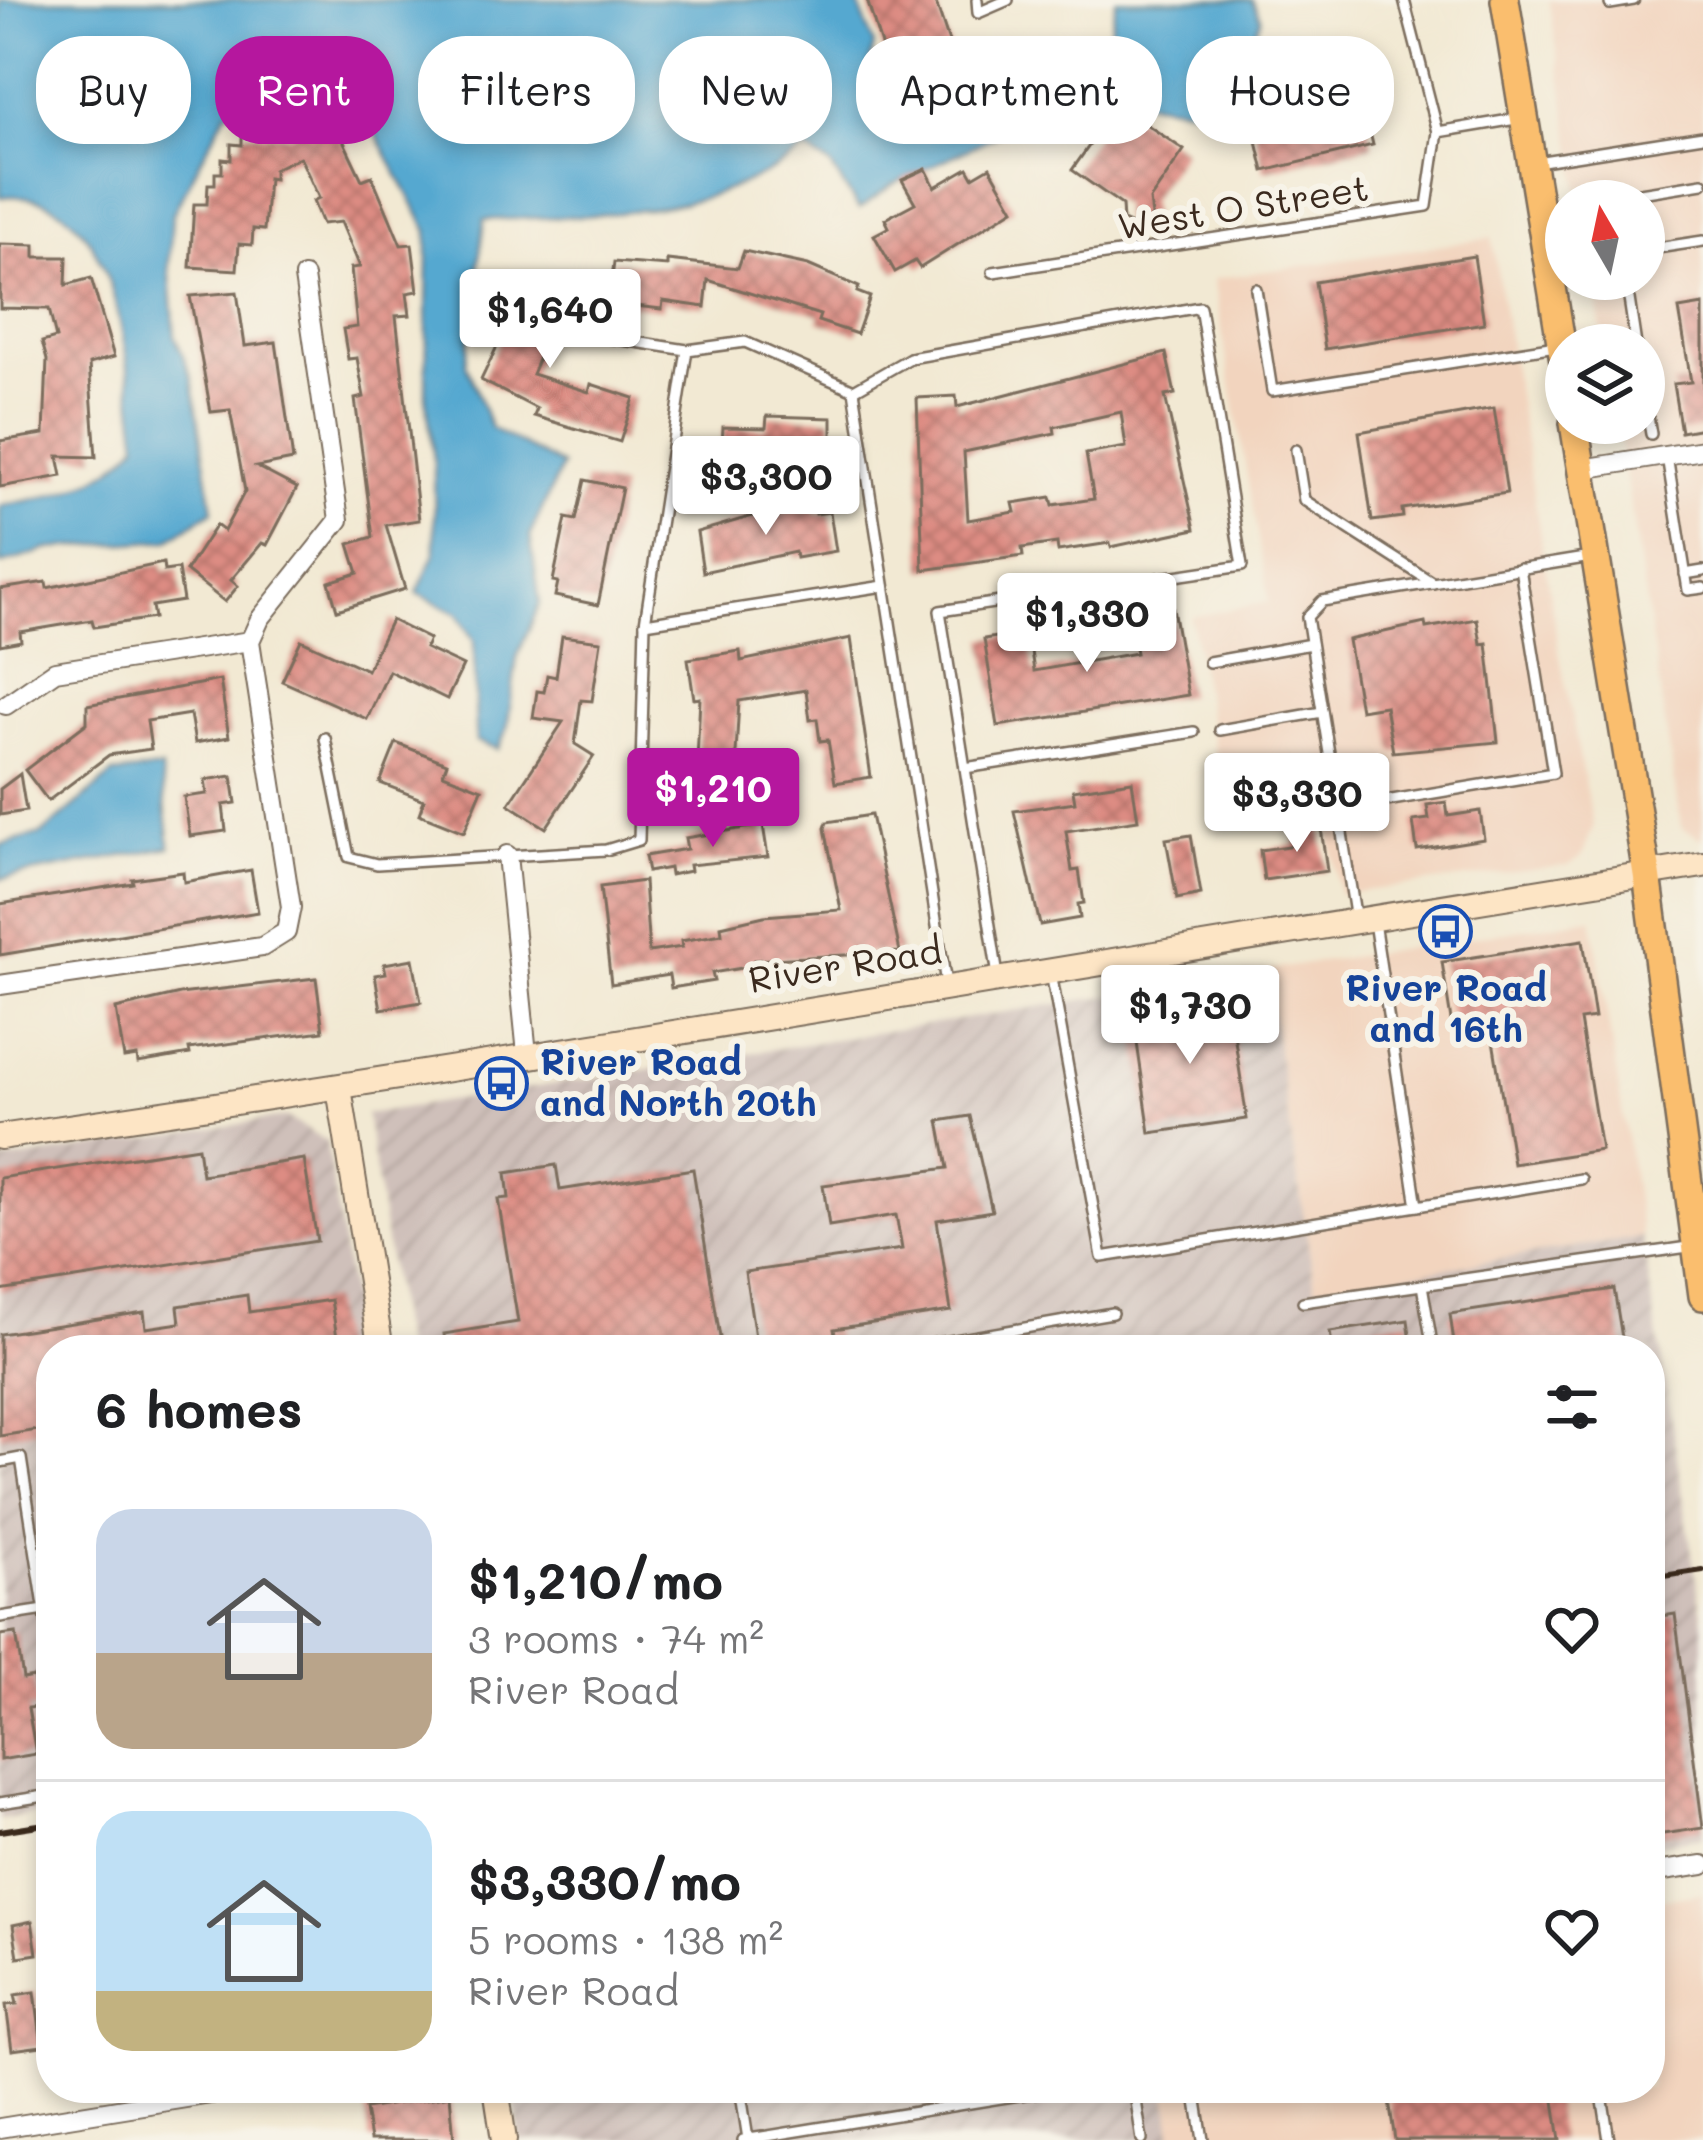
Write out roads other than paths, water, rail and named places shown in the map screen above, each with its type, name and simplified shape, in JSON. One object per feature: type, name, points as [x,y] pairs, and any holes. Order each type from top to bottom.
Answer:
[{"type":"main road","points":[[1505,0],[1532,163],[1545,190]]},
{"type":"main road","points":[[1578,444],[1647,874],[1703,1296]]},
{"type":"street","points":[[0,986],[262,947],[286,932],[291,907],[250,641],[260,619],[339,520],[304,278]]},
{"type":"street","points":[[1582,469],[1703,450]]},
{"type":"street","points":[[6,705],[55,670],[250,641]]},
{"type":"street","points":[[508,855],[527,1054]]},
{"type":"street","name":"River Road","points":[[0,1137],[339,1088],[946,984],[1703,865]]},
{"type":"street","points":[[339,1088],[379,1335]]},
{"type":"street","points":[[1665,1871],[1703,1865]]},
{"type":"street","points":[[0,2128],[155,2103]]},
{"type":"street","points":[[498,2103],[504,2140]]},
{"type":"street","points":[[62,2118],[66,2140]]},
{"type":"lane","points":[[977,0],[978,13],[1008,0]]},
{"type":"lane","points":[[1404,0],[1438,132],[1524,118]]},
{"type":"lane","points":[[1610,4],[1634,0]]},
{"type":"lane","name":"West O Street","points":[[993,272],[1427,206],[1438,132]]},
{"type":"lane","points":[[1532,163],[1703,136]]},
{"type":"lane","points":[[1665,189],[1703,183]]},
{"type":"lane","points":[[1665,247],[1703,242]]},
{"type":"lane","points":[[1256,289],[1272,391],[1545,361]]},
{"type":"lane","points":[[854,390],[910,358],[1200,307],[1242,566],[940,610],[998,976]]},
{"type":"lane","points":[[590,335],[687,350],[745,342],[854,390]]},
{"type":"lane","points":[[325,738],[349,857],[377,864],[606,850],[639,840],[645,623],[687,350]]},
{"type":"lane","points":[[854,390],[946,984]]},
{"type":"lane","points":[[1296,450],[1304,500],[1433,583]]},
{"type":"lane","points":[[1667,456],[1688,590],[1703,588]]},
{"type":"lane","points":[[1417,1206],[1364,918],[1338,808],[1307,617],[1322,601],[1596,556]]},
{"type":"lane","points":[[1338,808],[1553,773],[1520,568]]},
{"type":"lane","points":[[1685,574],[1703,571]]},
{"type":"lane","points":[[645,623],[884,586]]},
{"type":"lane","points":[[1209,662],[1311,644]]},
{"type":"lane","points":[[1220,730],[1322,712]]},
{"type":"lane","points":[[965,768],[1194,732]]},
{"type":"lane","points":[[1050,968],[1102,1257],[1581,1179]]},
{"type":"lane","points":[[1303,1302],[1696,1246]]},
{"type":"lane","points":[[1422,1285],[1430,1335]]},
{"type":"lane","points":[[984,1335],[1112,1313]]},
{"type":"lane","points":[[0,1462],[21,1458],[36,1553]]},
{"type":"lane","points":[[0,1617],[36,1611]]},
{"type":"lane","points":[[0,1803],[36,1797]]},
{"type":"lane","points":[[742,2103],[746,2140],[972,2103]]},
{"type":"lane","points":[[1137,2103],[1142,2140]]},
{"type":"lane","points":[[1197,2103],[1203,2140]]},
{"type":"lane","points":[[1604,2103],[1610,2140]]},
{"type":"water","points":[[0,0],[857,0],[871,36],[856,36],[856,144],[978,144],[892,185],[859,209],[830,165],[805,150],[768,173],[690,201],[610,214],[484,220],[466,364],[491,428],[562,466],[530,535],[540,603],[517,657],[507,729],[498,749],[476,741],[474,641],[458,614],[417,593],[435,553],[434,460],[426,396],[428,231],[381,144],[394,144],[394,36],[215,36],[215,133],[172,215],[169,264],[175,336],[192,379],[213,510],[168,540],[49,549],[0,565],[0,506],[76,488],[109,470],[138,443],[121,327],[94,248],[71,219],[40,201],[0,197]]},
{"type":"water","points":[[1116,0],[1252,0],[1261,19],[1254,36],[1186,36],[1186,108],[1162,104],[1162,36],[1097,36],[1110,32]]},
{"type":"water","points":[[161,769],[170,847],[0,879],[0,845],[42,834],[113,774]]},
{"type":"railway","points":[[1665,1576],[1703,1570]]},
{"type":"railway","points":[[0,1831],[36,1825]]},
{"type":"place","name":"River Road and 16th","points":[[1446,932]]},
{"type":"place","name":"River Road and North 20th","points":[[501,1083]]}]
